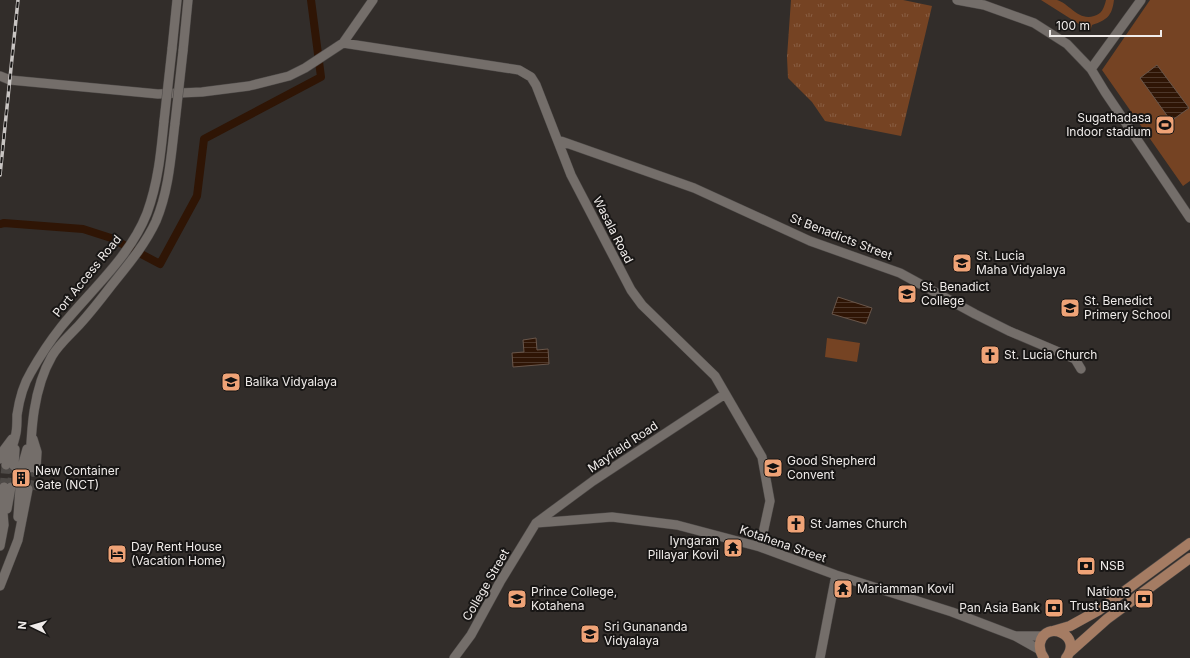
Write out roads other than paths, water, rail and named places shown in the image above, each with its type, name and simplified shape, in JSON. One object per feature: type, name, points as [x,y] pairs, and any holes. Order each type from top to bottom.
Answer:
[{"type":"main road","points":[[1042,655],[1041,640],[1049,634],[1070,626],[1099,610],[1190,543]]},
{"type":"main road","points":[[1069,656],[1107,619],[1190,558]]},
{"type":"main road","points":[[1049,634],[1058,631],[1067,637],[1070,642],[1069,656]]},
{"type":"street","name":"Port Access Road","points":[[18,466],[16,434],[17,416],[21,397],[30,374],[61,326],[112,268],[140,228],[146,214],[157,178],[177,0]]},
{"type":"street","name":"Port Access Road","points":[[18,466],[31,434],[36,400],[43,377],[53,356],[121,274],[145,240],[155,222],[162,203],[171,163],[188,0]]},
{"type":"street","points":[[0,76],[10,80],[158,94],[194,93],[249,86],[289,76],[305,68],[333,50],[343,43],[373,0]]},
{"type":"street","points":[[957,0],[984,5],[1034,23],[1067,44],[1092,69],[1105,92],[1190,218]]},
{"type":"street","points":[[1092,69],[1141,0]]},
{"type":"street","name":"Wasala Road","points":[[343,43],[519,70],[531,77],[536,85],[571,175],[631,290],[642,305],[715,376],[762,457],[770,501],[760,547]]},
{"type":"street","name":"St Benadicts Street","points":[[558,140],[694,188],[810,241],[900,273],[1009,331],[1075,359],[1081,369]]},
{"type":"street","name":"Mayfield Road","points":[[536,523],[593,481],[725,394]]},
{"type":"street","points":[[16,434],[3,451],[18,466],[37,452],[31,434]]},
{"type":"street","points":[[0,546],[4,525],[19,488]]},
{"type":"street","points":[[0,586],[18,540],[19,488]]},
{"type":"street","points":[[18,540],[19,488]]},
{"type":"street","points":[[0,511],[4,525]]},
{"type":"street","name":"Kotahena Street","points":[[536,523],[612,517],[677,525],[760,547],[836,575],[952,612],[1015,636],[1042,655]]},
{"type":"street","name":"College Street","points":[[454,658],[471,635],[500,582],[536,523]]},
{"type":"street","points":[[820,658],[836,575]]},
{"type":"street","name":"Kotahena Street","points":[[1015,636],[1049,634]]},
{"type":"waterway","points":[[0,224],[4,223],[83,229],[111,238],[160,264],[197,196],[204,139],[321,77],[311,0]]},
{"type":"tunnel","points":[[4,487],[6,465]]},
{"type":"tunnel","points":[[11,487],[14,466]]},
{"type":"tunnel","points":[[20,488],[22,467]]},
{"type":"tunnel","points":[[28,489],[30,468]]},
{"type":"tunnel","points":[[34,490],[36,469]]},
{"type":"railway","points":[[0,175],[18,0]]},
{"type":"place","name":"Sugathadasa Indoor stadium","points":[[1165,125]]},
{"type":"place","name":"St. Lucia Maha Vidyalaya","points":[[962,263]]},
{"type":"place","name":"St. Benadict College","points":[[907,294]]},
{"type":"place","name":"St. Benedict Primery School","points":[[1070,308]]},
{"type":"place","name":"St. Lucia Church","points":[[990,355]]},
{"type":"place","name":"Balika Vidyalaya","points":[[231,382]]},
{"type":"place","name":"Good Shepherd Convent","points":[[773,468]]},
{"type":"place","name":"New Container Gate (NCT)","points":[[21,478]]},
{"type":"place","name":"St James Church","points":[[796,524]]},
{"type":"place","name":"Iyngaran Pillayar Kovil","points":[[733,548]]},
{"type":"place","name":"Day Rent House (Vacation Home)","points":[[117,554]]},
{"type":"place","name":"NSB","points":[[1086,566]]},
{"type":"place","name":"Mariamman Kovil","points":[[843,589]]},
{"type":"place","name":"Prince College, Kotahena","points":[[517,599]]},
{"type":"place","name":"Nations Trust Bank","points":[[1144,599]]},
{"type":"place","name":"Pan Asia Bank","points":[[1054,608]]},
{"type":"place","name":"Sri Gunananda Vidyalaya","points":[[590,634]]}]
